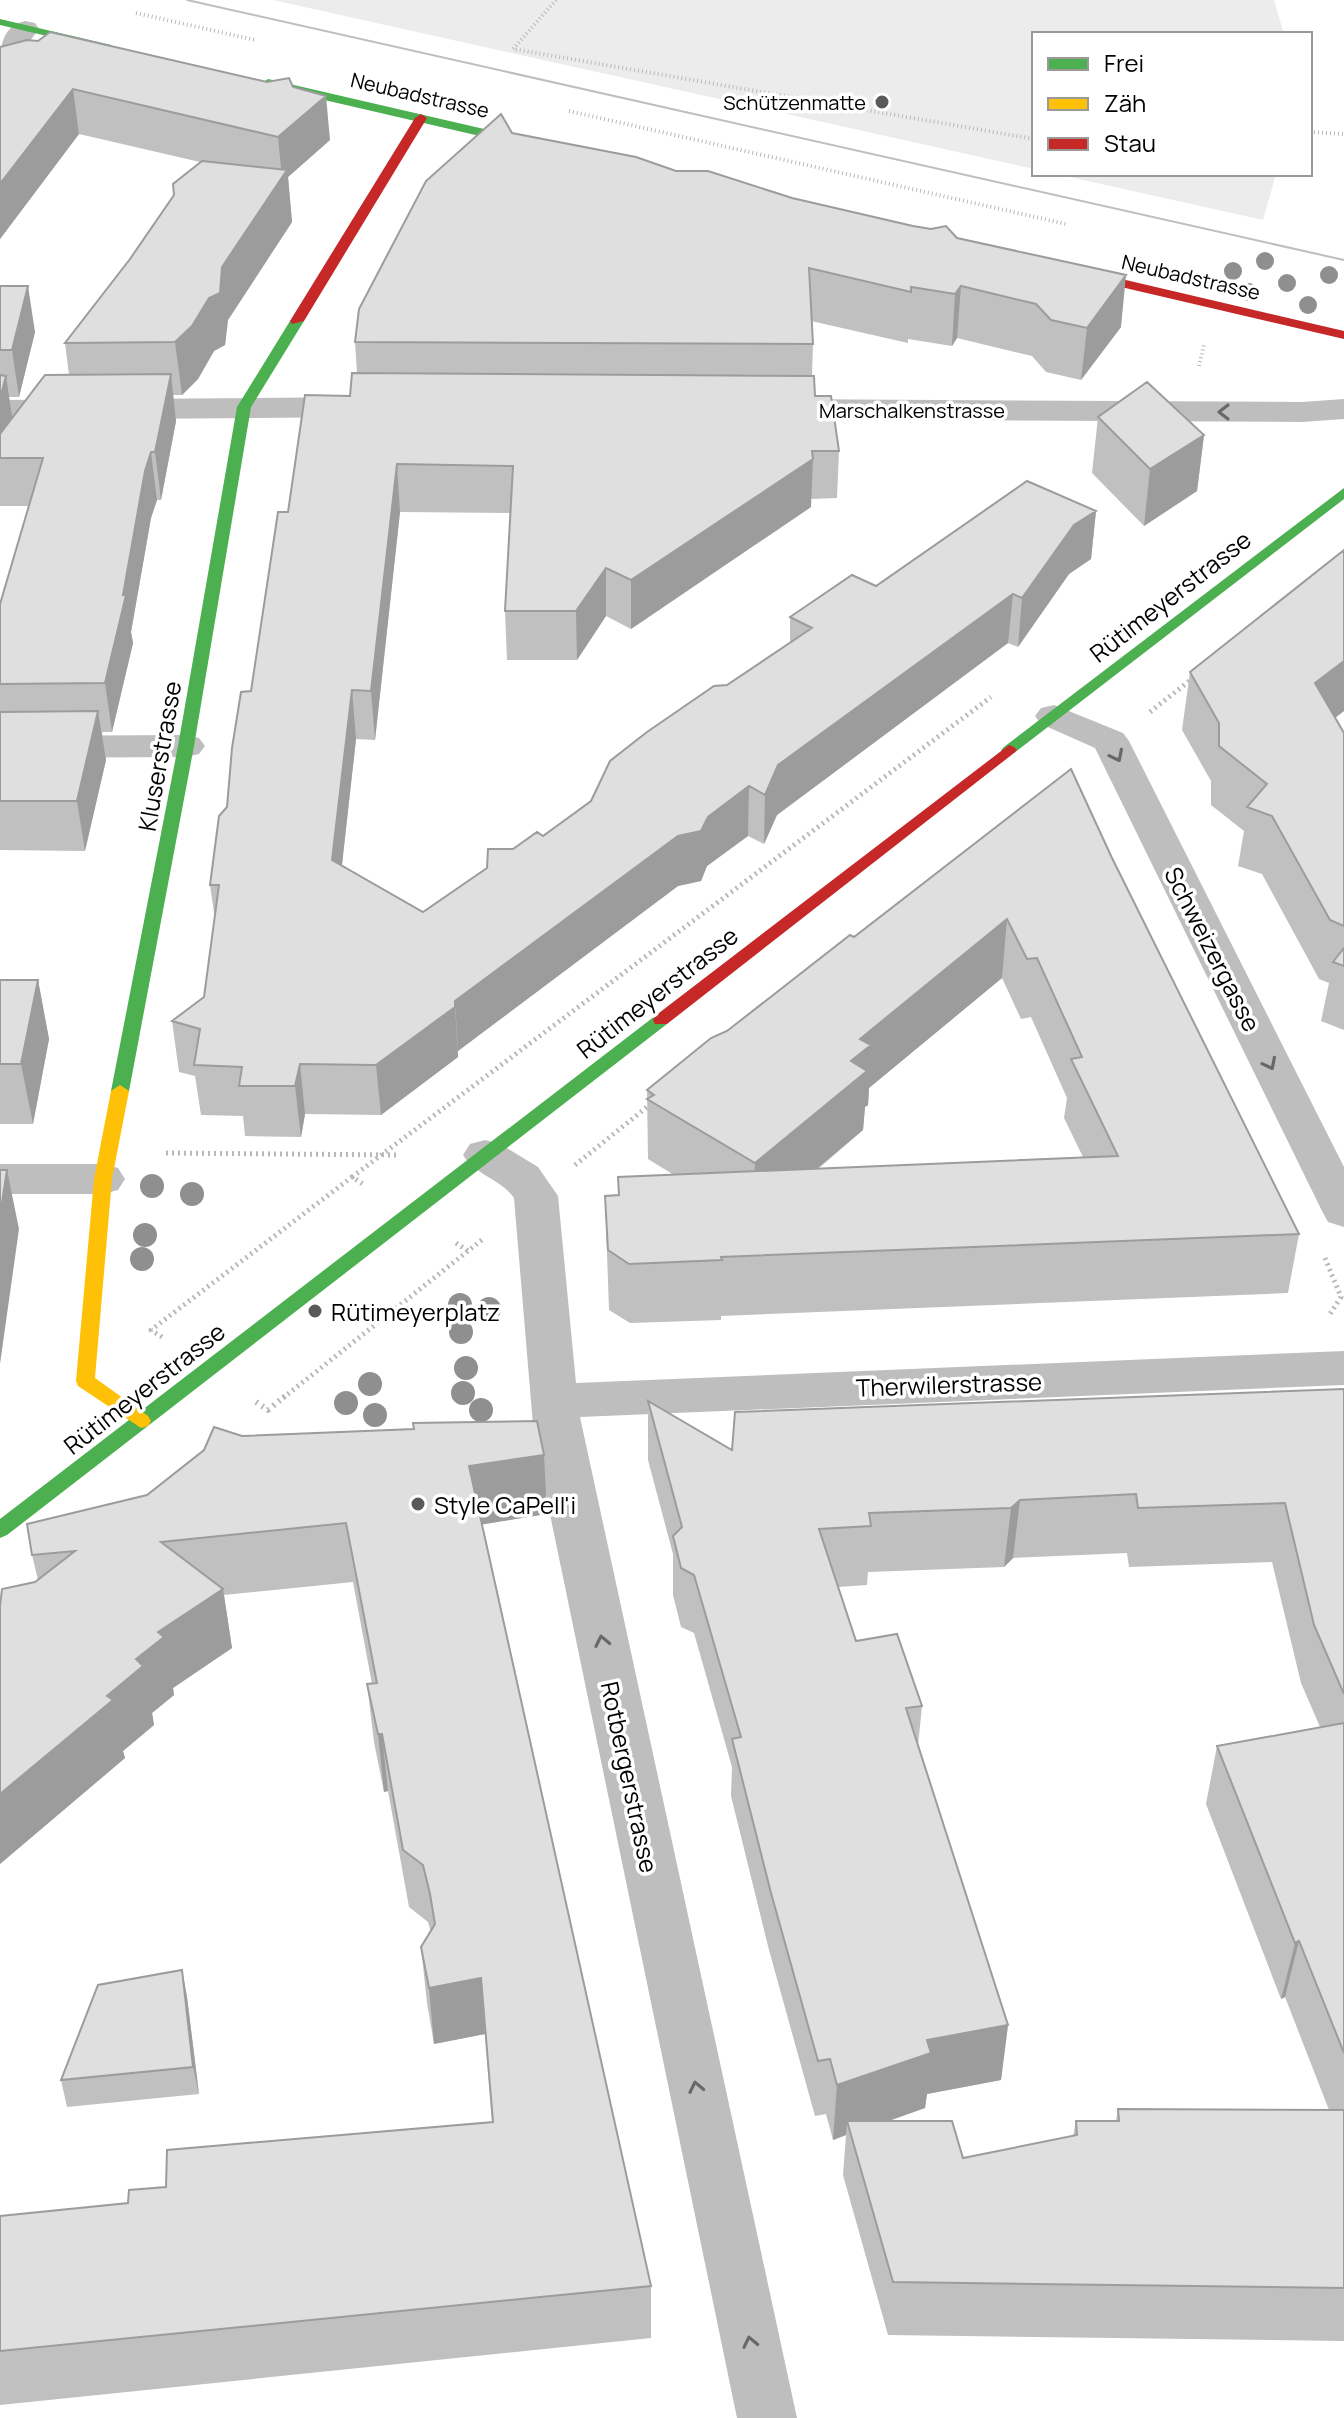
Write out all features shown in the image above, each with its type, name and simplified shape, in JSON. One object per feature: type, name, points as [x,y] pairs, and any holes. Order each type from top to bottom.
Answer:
[{"type":"street","points":[[0,61],[13,26],[132,53]]},
{"type":"street","name":"Neubadstrasse","points":[[254,80],[560,151]]},
{"type":"street","name":"Kluserstrasse","points":[[141,1421],[85,1381],[106,1166],[186,746],[244,407],[421,118]]},
{"type":"street","name":"Neubadstrasse","points":[[1055,267],[1344,335]]},
{"type":"street","points":[[0,410],[388,408]]},
{"type":"street","name":"Marschalkenstrasse","points":[[740,409],[1302,412],[1344,409]]},
{"type":"street","name":"Rütimeyerstrasse","points":[[0,1530],[1344,492]]},
{"type":"street","points":[[1054,716],[1110,741]]},
{"type":"street","name":"Schweizergasse","points":[[1110,741],[1344,1211]]},
{"type":"street","points":[[0,747],[186,746]]},
{"type":"street","name":"Rotbergerstrasse","points":[[485,1155],[523,1178],[536,1196],[558,1437],[767,2418]]},
{"type":"street","points":[[0,1179],[106,1166]]},
{"type":"street","name":"Therwilerstrasse","points":[[555,1401],[1344,1368]]},
{"type":"path","points":[[556,0],[513,49],[1032,139]]},
{"type":"path","points":[[126,11],[264,42]]},
{"type":"path","points":[[557,109],[1066,224]]},
{"type":"path","points":[[1312,132],[1344,134]]},
{"type":"path","points":[[1110,741],[1202,671]]},
{"type":"path","points":[[352,1177],[995,694]]},
{"type":"path","points":[[570,1168],[663,1094]]},
{"type":"path","points":[[106,1166],[385,1154],[485,1155]]},
{"type":"path","points":[[1320,1322],[1330,1316],[1341,1297],[1322,1253]]},
{"type":"shaded area","name":"Schützenmatte","points":[[273,0],[1274,0],[1283,32],[1032,32],[1032,169]]},
{"type":"shaded area","points":[[1065,176],[1275,176],[1263,220]]},
{"type":"building","points":[[50,32],[267,82],[289,78],[293,87],[326,96],[278,137],[73,89],[0,184],[0,47],[27,40],[38,41]]},
{"type":"building","points":[[501,114],[512,133],[636,157],[676,171],[708,171],[792,198],[913,226],[931,229],[946,226],[957,238],[1126,275],[1087,328],[1051,320],[1036,304],[961,286],[955,294],[911,287],[911,292],[809,268],[813,344],[355,342],[359,309],[426,181]]},
{"type":"building","points":[[202,161],[287,170],[222,267],[220,293],[209,298],[192,326],[175,342],[65,343],[130,259],[174,195],[173,184]]},
{"type":"building","points":[[0,286],[28,286],[12,350],[0,350]]},
{"type":"building","points":[[352,373],[814,376],[815,396],[831,396],[839,451],[812,451],[813,459],[631,580],[606,568],[576,611],[505,611],[513,466],[397,464],[371,691],[352,690],[332,860],[423,912],[487,868],[488,849],[513,849],[537,832],[543,836],[591,801],[610,761],[647,732],[714,686],[727,685],[812,628],[790,617],[852,575],[876,586],[1027,481],[1096,511],[1074,525],[1022,598],[1013,594],[778,765],[765,795],[749,786],[708,817],[701,831],[678,836],[455,1001],[455,1007],[376,1065],[300,1064],[295,1086],[239,1086],[242,1067],[194,1065],[200,1029],[172,1021],[204,997],[219,885],[210,885],[219,816],[227,807],[241,692],[251,691],[278,512],[288,512],[305,395],[350,396]]},
{"type":"building","points":[[171,374],[155,452],[151,452],[145,471],[123,595],[126,595],[105,683],[0,684],[0,604],[43,458],[0,458],[0,434],[45,375]]},
{"type":"building","points":[[0,375],[6,376],[0,399]]},
{"type":"building","points":[[1147,382],[1204,435],[1150,469],[1098,417]]},
{"type":"building","points":[[1344,550],[1344,661],[1315,683],[1344,733],[1344,926],[1330,920],[1272,816],[1247,807],[1267,784],[1219,746],[1219,723],[1190,672]]},
{"type":"building","points":[[98,711],[77,801],[0,801],[0,712]]},
{"type":"building","points":[[1071,769],[1299,1234],[721,1257],[722,1260],[629,1264],[608,1250],[605,1196],[619,1195],[618,1177],[1118,1156],[1071,1059],[1082,1057],[1037,958],[1027,959],[1007,919],[860,1039],[871,1045],[851,1061],[867,1071],[755,1163],[647,1099],[654,1095],[647,1090],[711,1038],[727,1031],[850,935],[854,937]]},
{"type":"building","points":[[1344,948],[1344,966],[1333,962]]},
{"type":"building","points":[[0,980],[38,980],[21,1064],[0,1064]]},
{"type":"building","points":[[0,1170],[7,1170],[0,1216]]},
{"type":"building","points":[[1344,1389],[1344,1694],[1314,1625],[1285,1503],[1138,1508],[1136,1494],[1020,1500],[1011,1508],[869,1513],[871,1526],[819,1529],[856,1641],[897,1634],[922,1706],[906,1708],[1008,2025],[927,2040],[931,2053],[837,2085],[830,2059],[818,2061],[732,1739],[741,1737],[694,1575],[681,1568],[673,1536],[682,1527],[648,1401],[732,1450],[735,1412]]},
{"type":"building","points":[[537,1421],[544,1455],[469,1466],[651,2286],[0,2351],[0,2216],[128,2203],[129,2190],[166,2187],[167,2150],[493,2122],[481,1978],[429,1988],[421,1947],[435,1924],[430,1894],[423,1865],[403,1850],[382,1734],[378,1734],[367,1684],[377,1683],[346,1523],[161,1542],[223,1589],[158,1632],[164,1637],[136,1659],[143,1666],[107,1696],[113,1700],[0,1794],[2,1589],[35,1582],[75,1551],[32,1555],[27,1524],[147,1495],[204,1450],[214,1427],[242,1436],[414,1429],[413,1423]]},
{"type":"building","points":[[1344,1723],[1344,2053],[1299,1941],[1295,1943],[1217,1746]]},
{"type":"building","points":[[182,1970],[193,2067],[61,2080],[98,1985]]},
{"type":"building","points":[[1118,2109],[1344,2110],[1344,2288],[893,2282],[847,2121],[952,2121],[963,2158],[1077,2135],[1076,2121],[1119,2121]]},
{"type":"tram line","points":[[187,0],[1344,260]]},
{"type":"traffic: fast","points":[[0,22],[107,47]]},
{"type":"traffic: fast","points":[[268,83],[540,146]]},
{"type":"traffic: fast","points":[[120,1091],[186,746],[244,407],[297,321]]},
{"type":"traffic: fast","points":[[1009,750],[1344,492]]},
{"type":"traffic: fast","points":[[0,1530],[661,1020]]},
{"type":"traffic: slow","points":[[120,1091],[103,1179],[85,1381],[141,1421]]},
{"type":"traffic: jam","points":[[297,321],[421,118]]},
{"type":"traffic: jam","points":[[1066,270],[1344,335]]},
{"type":"traffic: jam","points":[[661,1020],[1009,750]]},
{"type":"place","name":"Schützenmatte","points":[[882,102]]},
{"type":"place","name":"Rütimeyerplatz","points":[[315,1311]]},
{"type":"place","name":"Style CaPell'i","points":[[418,1504]]}]
